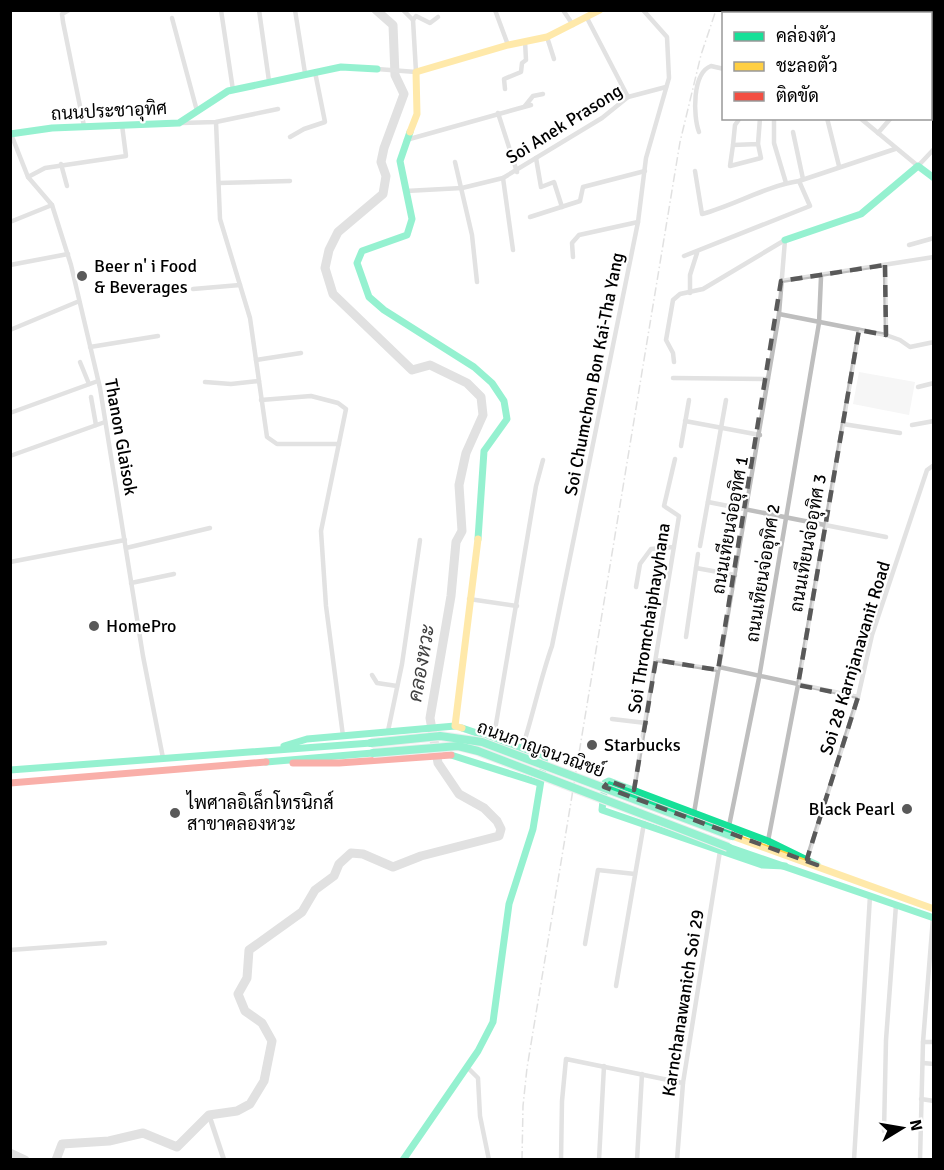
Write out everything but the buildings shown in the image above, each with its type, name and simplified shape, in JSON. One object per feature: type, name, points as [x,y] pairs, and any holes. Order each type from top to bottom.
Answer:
[{"type":"main road","points":[[455,726],[480,523],[483,451],[504,424],[507,407],[495,385],[473,367],[384,312],[367,295],[357,262],[362,251],[407,235],[412,219],[400,161],[417,114],[412,72],[508,45],[547,37],[600,10]]},
{"type":"main road","name":"ถนนประชาอุทิศ","points":[[11,133],[84,126],[179,123],[233,90],[341,67],[377,69]]},
{"type":"main road","points":[[785,240],[861,214],[918,166],[933,178]]},
{"type":"main road","points":[[273,750],[307,739],[455,726],[494,736],[522,749],[545,756],[533,829],[509,904],[493,1022],[467,1067],[403,1160]]},
{"type":"main road","name":"ถนนกาญจนวณิชย์","points":[[10,770],[371,743],[439,735],[471,739],[817,866],[933,915]]},
{"type":"main road","name":"ถนนกาญจนวณิชย์","points":[[10,783],[458,746],[478,751],[724,849],[785,866],[896,905],[933,915]]},
{"type":"main road","points":[[274,761],[308,765],[442,754],[456,755],[539,783]]},
{"type":"main road","points":[[724,849],[600,808],[606,782],[634,790],[768,841],[817,866]]},
{"type":"street","points":[[69,10],[62,14],[63,22],[84,126]]},
{"type":"street","points":[[221,10],[233,90]]},
{"type":"street","points":[[259,10],[269,81]]},
{"type":"street","points":[[295,10],[305,73]]},
{"type":"street","points":[[377,69],[412,72],[413,20],[403,10]]},
{"type":"street","points":[[495,10],[508,45]]},
{"type":"street","points":[[563,10],[573,25]]},
{"type":"street","name":"Soi Chumchon Bon Kai-Tha Yang","points":[[522,749],[536,705],[538,685],[552,646],[638,222],[654,122],[669,78],[667,37],[643,10]]},
{"type":"street","points":[[413,20],[416,16],[430,23],[438,17]]},
{"type":"street","points":[[172,18],[197,111]]},
{"type":"street","points":[[587,18],[628,97]]},
{"type":"street","points":[[547,37],[554,59]]},
{"type":"street","points":[[506,89],[504,78],[521,72],[522,63],[526,60],[528,54],[525,41]]},
{"type":"street","points":[[699,132],[693,113],[701,74],[707,68],[716,66],[722,69]]},
{"type":"street","points":[[291,136],[325,122],[315,72]]},
{"type":"street","name":"Soi Anek Prasong","points":[[406,191],[462,188],[503,178],[517,172],[602,118],[628,97],[666,87]]},
{"type":"street","points":[[406,140],[528,105],[533,96],[543,94]]},
{"type":"street","points":[[179,123],[216,122],[278,109]]},
{"type":"street","points":[[498,113],[517,172]]},
{"type":"street","points":[[739,120],[735,125],[730,166],[761,158],[758,144],[760,120]]},
{"type":"street","points":[[774,120],[774,143],[786,183]]},
{"type":"street","points":[[828,120],[839,166]]},
{"type":"street","points":[[862,120],[918,166],[933,149]]},
{"type":"street","points":[[878,133],[889,120]]},
{"type":"street","points":[[216,122],[220,219],[250,318],[267,437],[277,444],[339,444]]},
{"type":"street","points":[[28,177],[45,168],[61,164],[126,156],[122,125]]},
{"type":"street","points":[[684,256],[697,253],[810,206],[801,180],[793,132]]},
{"type":"street","name":"Thanon Glaisok","points":[[11,133],[28,177],[52,205],[68,254],[77,302],[98,381],[131,584],[163,758]]},
{"type":"street","points":[[733,145],[758,144]]},
{"type":"street","points":[[695,171],[700,188],[700,213],[703,214],[786,183],[896,149]]},
{"type":"street","points":[[536,158],[541,187],[554,182],[562,207]]},
{"type":"street","points":[[455,162],[462,188],[477,282]]},
{"type":"street","points":[[61,164],[68,186]]},
{"type":"street","points":[[530,217],[580,201],[583,187],[645,171]]},
{"type":"street","points":[[503,178],[513,250]]},
{"type":"street","points":[[219,183],[290,181]]},
{"type":"street","points":[[10,222],[52,205]]},
{"type":"street","points":[[573,257],[572,243],[579,235],[638,222]]},
{"type":"street","points":[[909,245],[933,238]]},
{"type":"street","points":[[674,363],[674,353],[666,340],[673,300],[680,294],[703,289],[785,240]]},
{"type":"street","name":"ถนนเทียนจ่ออุทิศ 1","points":[[694,813],[760,435],[779,314],[785,240]]},
{"type":"street","points":[[690,292],[690,275],[697,253]]},
{"type":"street","points":[[10,265],[68,254]]},
{"type":"street","points":[[781,281],[820,277],[933,257]]},
{"type":"street","points":[[885,265],[886,335]]},
{"type":"street","name":"ถนนเทียนจ่ออุทิศ 2","points":[[729,826],[759,678],[819,323],[820,277]]},
{"type":"street","points":[[194,289],[240,285]]},
{"type":"street","points":[[10,330],[77,302]]},
{"type":"street","points":[[779,314],[886,335],[910,347],[933,342]]},
{"type":"street","name":"ถนนเทียนจ่ออุทิศ 3","points":[[768,841],[798,685],[859,330]]},
{"type":"street","points":[[90,347],[158,336]]},
{"type":"street","points":[[256,360],[301,352]]},
{"type":"street","points":[[80,362],[89,384]]},
{"type":"street","points":[[673,378],[768,379]]},
{"type":"street","points":[[10,413],[98,381]]},
{"type":"street","points":[[205,382],[231,384],[259,381]]},
{"type":"street","points":[[918,387],[933,383]]},
{"type":"street","points":[[261,400],[305,396],[344,406],[345,417],[321,531],[326,610],[343,736]]},
{"type":"street","points":[[91,397],[96,425]]},
{"type":"street","points":[[681,446],[689,400]]},
{"type":"street","points":[[700,546],[726,400]]},
{"type":"street","points":[[686,420],[760,435]]},
{"type":"street","points":[[912,425],[933,421]]},
{"type":"street","points":[[10,456],[105,422]]},
{"type":"street","points":[[843,424],[900,433]]},
{"type":"street","name":"Soi Thromchaiphayyhana","points":[[634,790],[679,515],[666,509],[664,504],[675,459]]},
{"type":"street","points":[[494,736],[536,486],[543,460]]},
{"type":"street","name":"Soi 28 Karnjanavanit Road","points":[[807,859],[858,697],[872,635],[927,470],[933,466]]},
{"type":"street","points":[[708,502],[886,537]]},
{"type":"street","points":[[126,548],[210,528]]},
{"type":"street","points":[[10,562],[124,540]]},
{"type":"street","points":[[388,731],[420,540]]},
{"type":"street","points":[[636,586],[640,564],[651,549],[674,548]]},
{"type":"street","points":[[686,637],[698,554]]},
{"type":"street","points":[[696,568],[735,575]]},
{"type":"street","points":[[131,584],[174,574]]},
{"type":"street","points":[[469,599],[517,606]]},
{"type":"street","points":[[656,660],[718,669],[858,697]]},
{"type":"street","points":[[372,675],[377,683],[397,686]]},
{"type":"street","points":[[612,719],[646,723]]},
{"type":"street","points":[[616,986],[644,823]]},
{"type":"street","name":"Karnchanawanich Soi 29","points":[[677,1160],[683,1083],[724,849]]},
{"type":"street","points":[[585,944],[598,870],[635,874]]},
{"type":"street","points":[[854,1160],[870,896]]},
{"type":"street","points":[[884,1131],[886,1040],[896,905]]},
{"type":"street","points":[[920,1160],[923,1042],[933,915]]},
{"type":"street","points":[[10,950],[105,943]]},
{"type":"street","points":[[923,1042],[933,1042]]},
{"type":"street","points":[[561,1160],[562,1101],[566,1059],[683,1083]]},
{"type":"street","points":[[922,1063],[933,1064]]},
{"type":"street","points":[[599,1160],[604,1066]]},
{"type":"street","points":[[467,1067],[478,1078],[480,1116],[489,1160]]},
{"type":"street","points":[[637,1160],[642,1074]]},
{"type":"street","points":[[921,1099],[933,1101]]},
{"type":"highlighted area","points":[[885,265],[886,335],[859,330],[798,685],[858,697],[807,859],[817,865],[604,787],[609,781],[634,790],[656,660],[718,670],[781,281]]},
{"type":"shaded area","points":[[859,372],[915,382],[909,415],[853,404]]},
{"type":"waterway","name":"คลองหวะ","points":[[56,1160],[62,1144],[109,1141],[143,1133],[177,1147],[209,1115],[237,1111],[250,1104],[264,1081],[272,1041],[262,1023],[245,1011],[238,994],[247,978],[249,950],[302,912],[315,890],[334,876],[339,864],[351,853],[363,854],[393,867],[421,856],[499,836],[501,829],[497,821],[484,808],[459,794],[438,763],[430,718],[451,596],[456,542],[462,531],[459,485],[466,453],[483,415],[481,397],[467,383],[430,365],[412,370],[333,294],[325,268],[329,250],[338,232],[383,194],[386,176],[381,162],[404,94],[395,75],[393,25],[376,10]]},
{"type":"waterway","points":[[209,1115],[224,1160]]},
{"type":"waterway","name":"คลองหวะ","points":[[10,1153],[25,1160]]},
{"type":"railway","points":[[522,1160],[523,1106],[527,1068],[680,142],[701,55],[716,10]]},
{"type":"traffic: fast","points":[[10,134],[52,128],[179,123],[228,91],[341,67],[377,69]]},
{"type":"traffic: fast","points":[[410,132],[400,161],[412,219],[407,235],[362,251],[357,263],[369,297],[384,310],[474,367],[492,383],[504,401],[507,419],[484,451],[478,539]]},
{"type":"traffic: fast","points":[[785,240],[861,214],[918,166],[934,178]]},
{"type":"traffic: fast","points":[[284,746],[307,739],[455,726]]},
{"type":"traffic: fast","points":[[403,1160],[478,1051],[493,1022],[509,904],[533,829],[545,756],[462,728]]},
{"type":"traffic: fast","points":[[371,743],[440,736],[482,742],[732,836]]},
{"type":"traffic: fast","points":[[10,770],[371,743]]},
{"type":"traffic: fast","points":[[373,753],[458,746],[478,751],[728,847]]},
{"type":"traffic: fast","points":[[266,762],[373,753]]},
{"type":"traffic: fast","points":[[451,755],[539,783]]},
{"type":"traffic: fast","points":[[785,866],[762,865],[602,810],[605,783],[609,781],[768,841],[817,865]]},
{"type":"traffic: fast","points":[[728,847],[934,918]]},
{"type":"traffic: slow","points":[[410,132],[417,114],[416,72],[508,45],[547,37],[600,10]]},
{"type":"traffic: slow","points":[[462,728],[455,726],[478,539]]},
{"type":"traffic: slow","points":[[732,836],[934,909]]},
{"type":"traffic: jam","points":[[293,763],[339,763],[451,755]]},
{"type":"traffic: jam","points":[[10,783],[266,762]]},
{"type":"place","name":"Beer n' i Food & Beverages","points":[[82,276]]},
{"type":"place","name":"HomePro","points":[[94,626]]},
{"type":"place","name":"Starbucks","points":[[592,745]]},
{"type":"place","name":"Black Pearl","points":[[907,809]]},
{"type":"place","name":"ไพศาลอิเล็กโทรนิกส์ สาขาคลองหวะ","points":[[175,813]]}]
